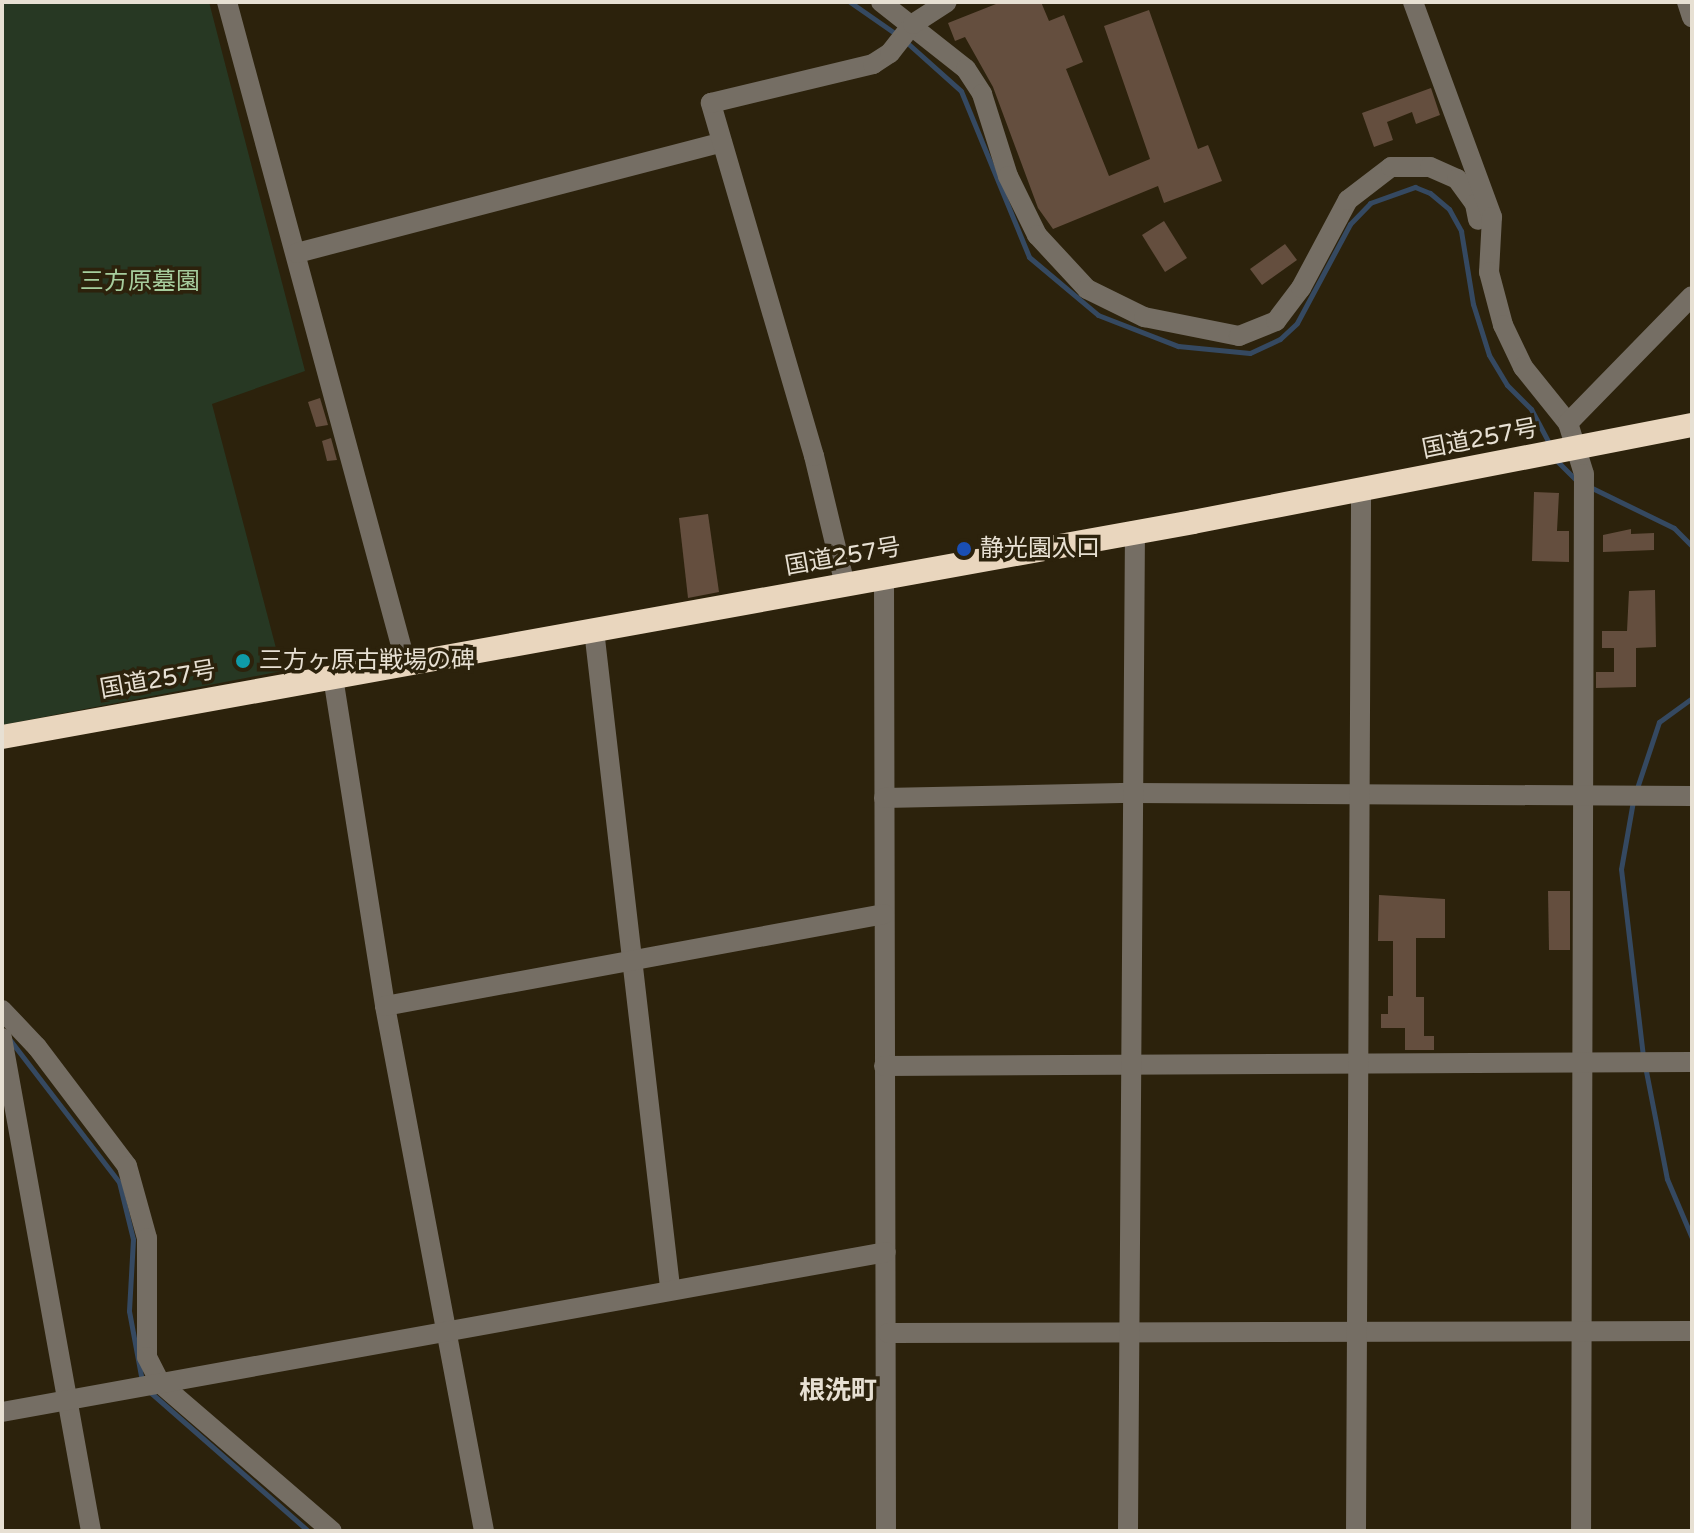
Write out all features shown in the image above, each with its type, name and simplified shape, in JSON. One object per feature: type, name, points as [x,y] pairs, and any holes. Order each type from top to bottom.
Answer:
[{"type":"highway","name":"国道257号","points":[[2,737],[1135,533],[1692,425]]},
{"type":"street","points":[[227,2],[406,664]]},
{"type":"street","points":[[881,2],[966,69],[982,94],[1008,176],[1037,235],[1087,289],[1144,317],[1239,336],[1276,321],[1301,288],[1348,200],[1391,167],[1430,167],[1457,179],[1475,204],[1503,325],[1523,367],[1568,423]]},
{"type":"street","points":[[845,585],[814,456],[711,103],[843,75],[890,53],[909,27],[947,2]]},
{"type":"street","points":[[1413,2],[1492,217],[1489,272]]},
{"type":"street","points":[[1687,2],[1692,17]]},
{"type":"street","points":[[297,253],[722,142]]},
{"type":"street","points":[[1581,1531],[1584,474],[1565,451],[1568,423],[1692,296]]},
{"type":"street","points":[[1356,1531],[1357,797],[1361,490]]},
{"type":"street","points":[[1128,1531],[1135,533]]},
{"type":"street","points":[[884,578],[884,1066],[888,1333],[886,1531]]},
{"type":"street","points":[[594,630],[670,1287]]},
{"type":"street","points":[[333,677],[385,1006],[449,1331],[484,1531]]},
{"type":"street","points":[[884,798],[1133,793],[1357,797],[1692,796]]},
{"type":"street","points":[[385,1006],[884,914]]},
{"type":"street","points":[[2,1010],[37,1047],[127,1166],[147,1238],[147,1357],[150,1385],[332,1531]]},
{"type":"street","points":[[3,1048],[91,1531]]},
{"type":"street","points":[[884,1066],[1582,1066],[1692,1062]]},
{"type":"street","points":[[2,1412],[449,1331],[670,1287],[886,1252]]},
{"type":"street","points":[[888,1333],[1692,1331]]},
{"type":"green space","name":"三方原墓園","points":[[2,2],[209,2],[305,371],[212,404],[282,671],[2,725]]},
{"type":"building","points":[[1001,2],[1041,2],[1049,21],[1064,15],[1083,62],[1066,69],[1109,176],[1150,159],[1104,26],[1149,10],[1198,149],[1208,145],[1222,181],[1164,203],[1158,186],[1053,229],[1038,208],[993,87],[965,37],[955,41],[948,23]]},
{"type":"building","points":[[1431,88],[1440,115],[1416,124],[1412,112],[1387,122],[1393,140],[1374,147],[1362,113]]},
{"type":"building","points":[[1164,221],[1187,258],[1165,272],[1142,235]]},
{"type":"building","points":[[1285,244],[1297,260],[1262,285],[1250,269]]},
{"type":"building","points":[[320,398],[328,425],[316,427],[308,402]]},
{"type":"building","points":[[331,438],[337,460],[327,461],[322,441]]},
{"type":"building","points":[[1534,492],[1559,493],[1557,531],[1569,531],[1569,562],[1532,561]]},
{"type":"building","points":[[708,514],[719,592],[688,598],[679,518]]},
{"type":"building","points":[[1631,529],[1631,534],[1654,533],[1654,550],[1603,552],[1603,535]]},
{"type":"building","points":[[1655,590],[1656,647],[1636,648],[1636,687],[1596,688],[1596,672],[1614,672],[1614,648],[1602,648],[1602,631],[1627,631],[1629,591]]},
{"type":"building","points":[[1548,891],[1570,891],[1570,950],[1549,950]]},
{"type":"building","points":[[1379,895],[1445,899],[1445,938],[1416,938],[1416,997],[1424,997],[1424,1036],[1434,1036],[1434,1050],[1405,1050],[1405,1028],[1381,1028],[1381,1014],[1388,1014],[1388,996],[1393,996],[1393,941],[1378,941]]},
{"type":"waterway","points":[[850,2],[896,34]]},
{"type":"waterway","points":[[904,40],[961,91],[1029,257],[1098,315],[1178,346],[1250,353],[1280,339],[1297,323],[1350,224],[1370,203],[1415,187],[1430,193],[1449,209],[1461,231],[1473,304],[1489,355],[1507,385],[1531,409],[1550,444]]},
{"type":"waterway","points":[[1554,458],[1577,481]]},
{"type":"waterway","points":[[1590,487],[1674,528],[1692,546]]},
{"type":"waterway","points":[[1636,791],[1659,722],[1692,698]]},
{"type":"waterway","points":[[1633,801],[1621,869],[1643,1057]]},
{"type":"waterway","points":[[10,1040],[119,1182],[133,1239],[129,1311],[142,1381]]},
{"type":"waterway","points":[[1645,1066],[1667,1179],[1692,1238]]},
{"type":"waterway","points":[[150,1392],[308,1531]]},
{"type":"place","name":"静光園入口","points":[[964,549]]},
{"type":"place","name":"三方ヶ原古戦場の碑","points":[[243,661]]},
{"type":"district","name":"根洗町","points":[[838,1391]]}]
